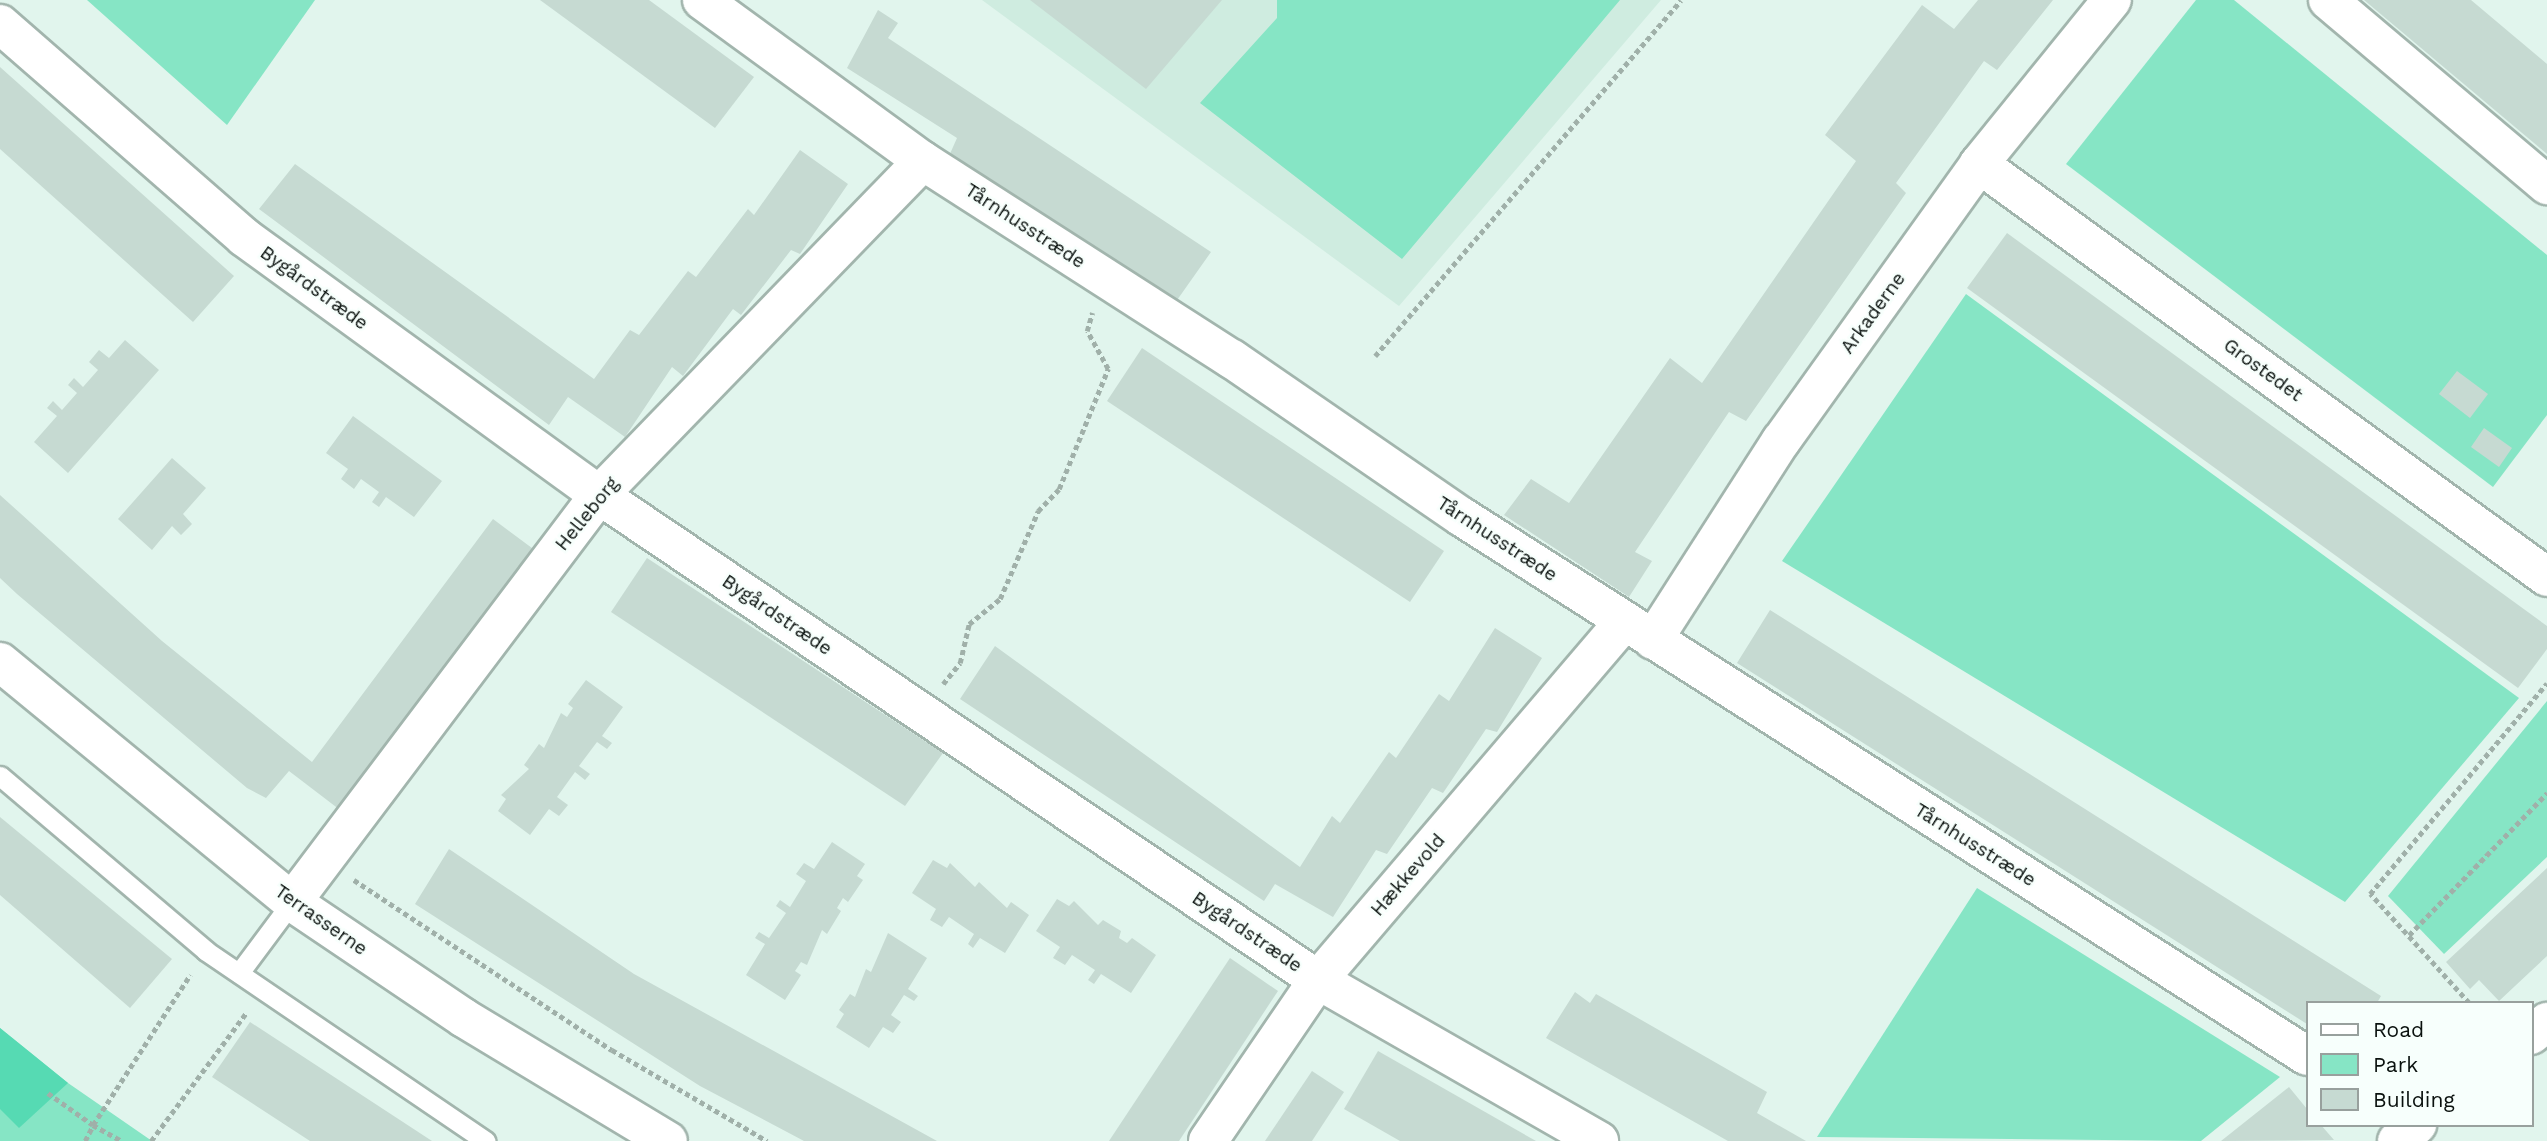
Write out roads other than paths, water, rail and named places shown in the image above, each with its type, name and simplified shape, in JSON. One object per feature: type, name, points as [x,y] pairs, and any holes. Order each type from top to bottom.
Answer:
[{"type":"street","name":"Tårnhusstræde","points":[[702,0],[923,161],[1103,276],[1638,631],[2306,1055]]},
{"type":"street","name":"Arkaderne","points":[[1638,631],[1781,441],[1979,164],[2112,0]]},
{"type":"street","points":[[2328,0],[2547,185]]},
{"type":"street","name":"Bygårdstræde","points":[[0,24],[244,237],[599,495],[1318,980],[1600,1141]]},
{"type":"street","name":"Helleborg","points":[[292,902],[599,495],[923,161]]},
{"type":"street","name":"Grostedet","points":[[1979,164],[2547,577]]},
{"type":"street","name":"Hækkevold","points":[[1208,1141],[1318,980],[1638,631]]},
{"type":"street","name":"Terrasserne","points":[[0,662],[292,902],[464,1018],[668,1141]]},
{"type":"lane","points":[[0,776],[206,951],[486,1141]]},
{"type":"lane","points":[[239,973],[292,902]]}]
